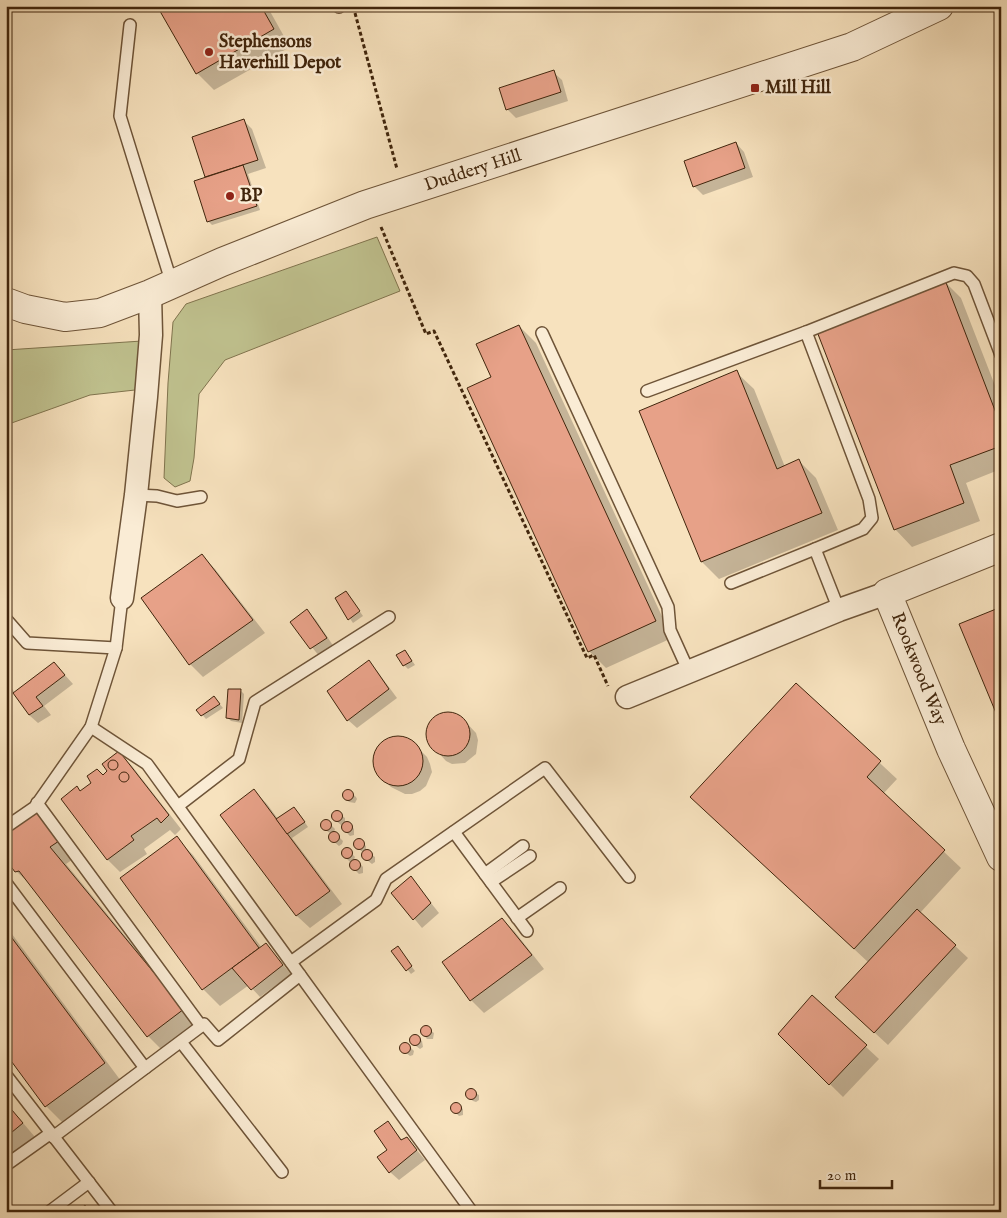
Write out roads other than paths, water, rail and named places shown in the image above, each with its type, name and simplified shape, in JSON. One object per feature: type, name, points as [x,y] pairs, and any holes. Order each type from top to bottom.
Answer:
[{"type":"street","name":"Duddery Hill","points":[[6,302],[25,309],[65,317],[100,313],[371,203],[852,47],[939,6]]},
{"type":"street","points":[[122,598],[136,494],[151,335],[161,289]]},
{"type":"street","name":"Rookwood Way","points":[[1001,546],[887,593],[951,748],[1001,858]]},
{"type":"street","points":[[621,692],[689,672],[839,610],[887,593]]},
{"type":"lane","points":[[130,25],[120,116],[161,289]]},
{"type":"lane","points":[[648,391],[806,332],[954,273],[967,276],[974,284],[1001,355]]},
{"type":"lane","points":[[731,583],[863,529],[872,518],[868,499],[806,332]]},
{"type":"lane","points":[[542,333],[668,606],[670,630],[689,672]]},
{"type":"lane","points":[[136,494],[157,496],[177,501],[201,497]]},
{"type":"lane","points":[[815,549],[839,610]]},
{"type":"lane","points":[[6,827],[35,807],[91,727],[116,648],[122,598]]},
{"type":"lane","points":[[178,806],[239,759],[255,702],[389,618]]},
{"type":"lane","points":[[6,619],[26,643],[116,648]]},
{"type":"lane","points":[[91,727],[147,764],[472,1212]]},
{"type":"lane","points":[[291,962],[376,900],[386,879],[545,768],[629,877]]},
{"type":"lane","points":[[38,803],[201,1026]]},
{"type":"lane","points":[[454,832],[527,931]]},
{"type":"lane","points":[[488,878],[523,846]]},
{"type":"lane","points":[[488,878],[530,856]]},
{"type":"lane","points":[[6,883],[145,1068]]},
{"type":"lane","points":[[517,918],[560,888]]},
{"type":"lane","points":[[6,1165],[52,1135],[204,1024],[218,1040],[300,975]]},
{"type":"lane","points":[[181,1042],[282,1172]]},
{"type":"lane","points":[[6,1076],[112,1212]]},
{"type":"lane","points":[[49,1212],[89,1182]]},
{"type":"place","name":"Stephensons Haverhill Depot","points":[[209,52]]},
{"type":"place","name":"Mill Hill","points":[[755,88]]},
{"type":"place","name":"BP","points":[[230,196]]}]
